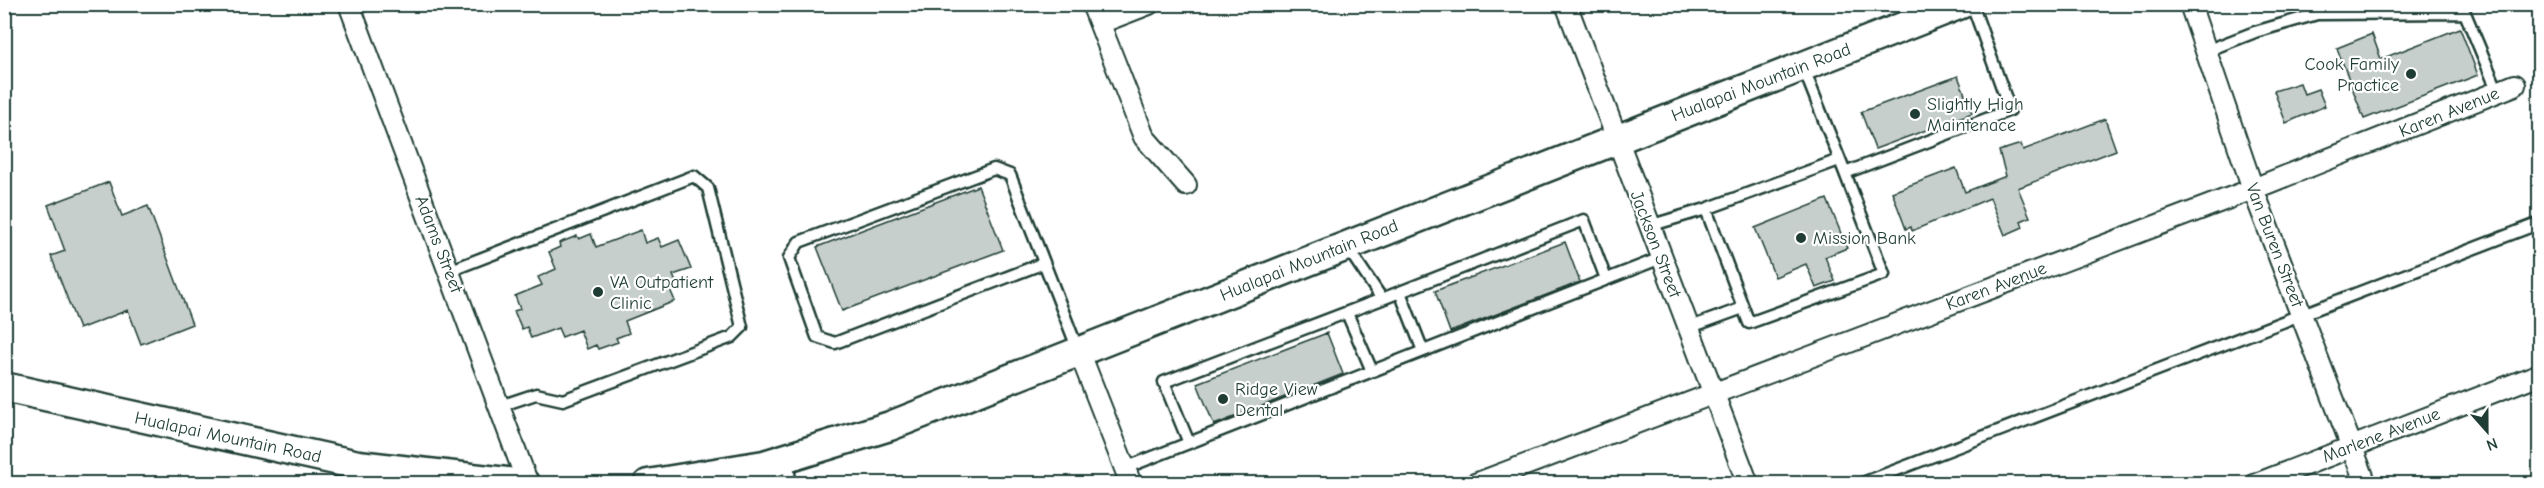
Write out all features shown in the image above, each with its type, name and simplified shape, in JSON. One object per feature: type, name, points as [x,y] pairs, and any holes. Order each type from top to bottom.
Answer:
[{"type":"main road","name":"Hualapai Mountain Road","points":[[648,483],[706,476],[789,471],[890,426],[1961,4]]},
{"type":"main road","name":"Hualapai Mountain Road","points":[[4,387],[358,465],[526,483]]},
{"type":"street","name":"Adams Street","points":[[349,4],[500,406],[526,483]]},
{"type":"street","points":[[1092,4],[1144,137],[1186,185]]},
{"type":"street","points":[[1100,23],[1149,4]]},
{"type":"street","name":"Jackson Street","points":[[1566,4],[1748,483]]},
{"type":"street","name":"Van Buren Street","points":[[2190,4],[2253,189],[2366,483]]},
{"type":"street","name":"Karen Avenue","points":[[1475,483],[2253,189],[2507,89]]},
{"type":"street","points":[[1079,351],[1128,476]]},
{"type":"street","name":"Marlene Avenue","points":[[2256,483],[2540,374]]},
{"type":"lane","points":[[1845,173],[2010,110],[1972,4]]},
{"type":"lane","points":[[2206,51],[2254,32],[2317,14],[2465,13],[2507,89]]},
{"type":"lane","points":[[1706,209],[1749,323],[1884,274],[1803,66]]},
{"type":"lane","points":[[1649,226],[1706,209],[1839,160]]},
{"type":"lane","points":[[1044,263],[835,343],[817,337],[789,258],[799,242],[994,169],[1010,175],[1079,351]]},
{"type":"lane","points":[[449,271],[694,177],[708,188],[742,327],[732,337],[563,400],[536,394],[500,406]]},
{"type":"lane","points":[[1189,443],[1164,382],[1584,220],[1606,279]]},
{"type":"lane","points":[[1860,483],[2302,312],[2540,223]]},
{"type":"lane","points":[[1346,245],[1382,299]]},
{"type":"lane","points":[[1128,476],[1189,443],[1661,258]]},
{"type":"lane","points":[[1400,292],[1423,351]]},
{"type":"lane","points":[[1688,328],[1743,308]]},
{"type":"lane","points":[[1347,313],[1372,371]]},
{"type":"building","points":[[2460,28],[2478,75],[2364,119],[2337,48],[2372,34],[2381,59]]},
{"type":"building","points":[[1958,76],[1972,113],[1875,149],[1861,112]]},
{"type":"building","points":[[2300,83],[2304,94],[2318,89],[2325,106],[2286,123],[2274,91]]},
{"type":"building","points":[[2105,119],[2116,150],[2018,188],[2030,217],[2021,221],[2023,227],[2005,235],[1990,198],[1912,231],[1911,227],[1906,229],[1892,192],[1956,168],[1965,192],[2006,176],[1999,151],[2021,144],[2023,150]]},
{"type":"building","points":[[109,182],[122,216],[148,206],[192,324],[141,344],[128,310],[79,329],[51,256],[65,251],[48,205]]},
{"type":"building","points":[[978,186],[1003,250],[842,311],[817,247]]},
{"type":"building","name":"Mission Bank","points":[[1827,199],[1847,248],[1825,257],[1835,281],[1816,288],[1806,264],[1775,277],[1755,228]]},
{"type":"building","name":"VA Outpatient Clinic","points":[[641,230],[645,243],[658,238],[662,247],[679,240],[691,269],[673,275],[677,285],[669,287],[675,301],[625,321],[629,333],[616,338],[618,342],[598,349],[596,345],[587,349],[580,330],[562,337],[558,328],[531,338],[527,327],[522,329],[514,311],[520,309],[515,296],[542,285],[538,277],[556,269],[549,252],[560,247],[559,243],[577,236],[579,239],[591,234],[596,247]]},
{"type":"building","points":[[1565,242],[1580,282],[1450,332],[1435,291]]},
{"type":"building","points":[[1327,333],[1343,374],[1214,425],[1197,383]]},
{"type":"place","name":"Cook Family Practice","points":[[2411,74]]},
{"type":"place","name":"Slightly High Maintenace","points":[[1915,114]]},
{"type":"place","name":"Mission Bank","points":[[1801,238]]},
{"type":"place","name":"VA Outpatient Clinic","points":[[598,292]]},
{"type":"place","name":"Ridge View Dental","points":[[1223,399]]}]
